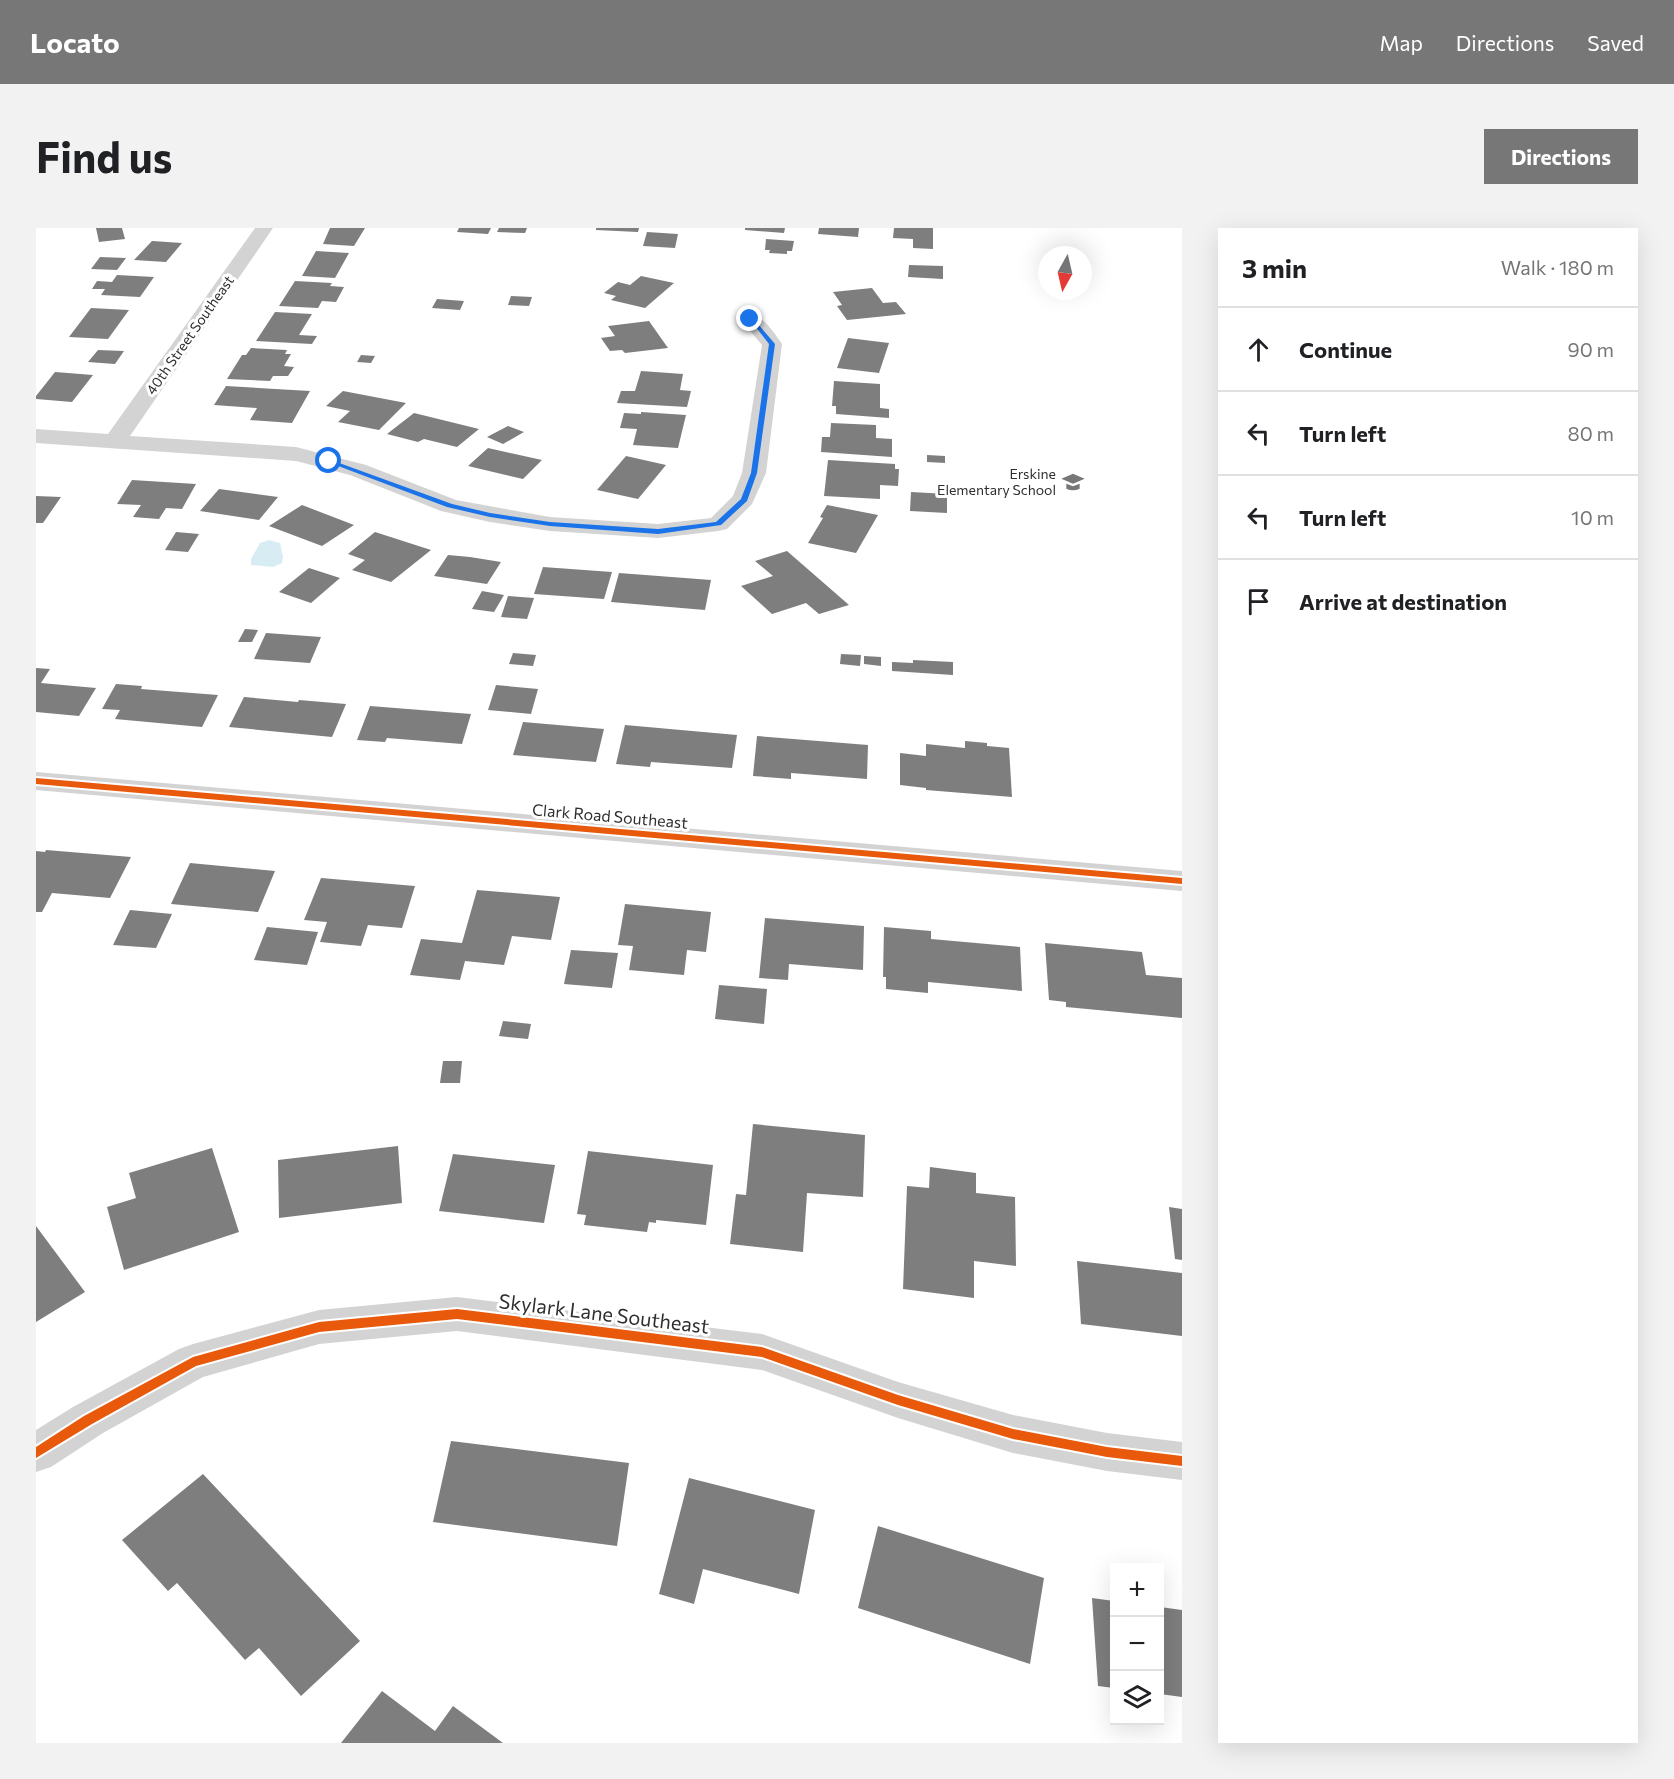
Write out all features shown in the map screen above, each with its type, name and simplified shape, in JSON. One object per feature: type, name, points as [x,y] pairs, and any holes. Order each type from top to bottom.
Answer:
[{"type":"street","name":"40th Street Southeast","points":[[115,441],[264,228]]},
{"type":"street","points":[[36,436],[296,454],[358,470],[449,506],[550,524],[658,531],[718,524],[744,499],[754,473],[772,344],[750,319]]},
{"type":"street","name":"Clark Road Southeast","points":[[36,781],[1182,881]]},
{"type":"street","name":"Skylark Lane Southeast","points":[[36,1453],[87,1420],[193,1362],[319,1327],[457,1314],[762,1353],[898,1400],[1013,1434],[1107,1452],[1182,1461]]},
{"type":"water","points":[[269,540],[280,543],[282,563],[273,567],[251,565],[251,559],[260,543]]},
{"type":"building","points":[[96,228],[122,228],[125,239],[99,242]]},
{"type":"building","points":[[330,228],[365,228],[354,246],[323,244]]},
{"type":"building","points":[[459,228],[491,228],[488,234],[457,232]]},
{"type":"building","points":[[499,228],[527,228],[525,233],[497,232]]},
{"type":"building","points":[[596,228],[639,228],[638,232],[596,230]]},
{"type":"building","points":[[745,228],[785,228],[784,233],[745,230]]},
{"type":"building","points":[[819,228],[859,228],[858,237],[818,234]]},
{"type":"building","points":[[894,228],[933,228],[933,249],[913,248],[913,239],[893,238]]},
{"type":"building","points":[[647,232],[678,234],[675,248],[643,246]]},
{"type":"building","points":[[766,239],[794,241],[792,251],[787,251],[787,254],[769,253],[770,250],[765,250]]},
{"type":"building","points":[[152,241],[182,243],[166,262],[134,260]]},
{"type":"building","points":[[316,251],[349,253],[335,278],[302,276]]},
{"type":"building","points":[[100,257],[126,258],[117,270],[91,269]]},
{"type":"building","points":[[909,265],[943,266],[943,279],[908,277]]},
{"type":"building","points":[[117,275],[154,277],[140,297],[101,295],[105,289],[92,289],[97,281],[112,282]]},
{"type":"building","points":[[641,276],[674,283],[645,308],[611,300],[616,296],[604,293],[618,282],[630,285]]},
{"type":"building","points":[[295,281],[332,283],[330,286],[344,287],[336,302],[322,301],[318,308],[279,306]]},
{"type":"building","points":[[872,288],[883,303],[896,302],[906,314],[847,320],[837,306],[842,305],[833,292]]},
{"type":"building","points":[[511,296],[532,297],[529,306],[508,305]]},
{"type":"building","points":[[437,299],[464,301],[460,310],[432,308]]},
{"type":"building","points":[[91,308],[129,310],[108,339],[69,337]]},
{"type":"building","points":[[275,312],[312,314],[299,335],[317,336],[312,344],[256,341]]},
{"type":"building","points":[[649,321],[668,348],[625,353],[622,350],[610,351],[601,338],[615,336],[608,326]]},
{"type":"building","points":[[848,338],[889,343],[879,373],[837,368]]},
{"type":"building","points":[[251,348],[287,350],[285,354],[291,354],[284,366],[294,367],[288,376],[273,376],[270,381],[227,379],[242,355],[246,355]]},
{"type":"building","points":[[98,350],[124,351],[115,364],[88,362]]},
{"type":"building","points":[[361,355],[375,356],[371,363],[357,362]]},
{"type":"building","points":[[641,371],[683,374],[680,390],[691,391],[687,407],[617,403],[621,391],[635,391]]},
{"type":"building","points":[[55,372],[93,375],[72,402],[36,399]]},
{"type":"building","points":[[834,381],[880,384],[880,408],[889,409],[889,418],[836,414],[836,406],[832,406]]},
{"type":"building","points":[[226,386],[310,391],[292,423],[250,420],[257,408],[214,405]]},
{"type":"building","points":[[343,391],[406,403],[379,430],[338,422],[350,411],[326,406]]},
{"type":"building","points":[[641,412],[686,415],[678,448],[633,445],[637,429],[620,428],[624,413],[641,414]]},
{"type":"building","points":[[414,413],[479,429],[457,447],[424,439],[418,442],[387,434]]},
{"type":"building","points":[[831,423],[876,425],[876,438],[892,439],[892,457],[821,452],[822,437],[830,437]]},
{"type":"building","points":[[508,426],[524,432],[503,444],[487,437]]},
{"type":"building","points":[[488,448],[542,460],[523,479],[468,466]]},
{"type":"building","points":[[927,455],[945,456],[945,463],[927,462]]},
{"type":"building","points":[[626,456],[666,465],[638,499],[597,490]]},
{"type":"building","points":[[828,460],[895,464],[895,469],[899,469],[898,486],[880,485],[880,499],[824,496]]},
{"type":"building","points":[[132,480],[196,484],[182,509],[166,508],[159,519],[133,517],[141,505],[117,504]]},
{"type":"building","points":[[219,489],[278,497],[259,520],[200,511]]},
{"type":"building","points":[[911,492],[947,494],[947,513],[910,511]]},
{"type":"building","points":[[36,496],[61,497],[43,523],[36,523]]},
{"type":"building","points":[[302,505],[354,525],[322,546],[269,526]]},
{"type":"building","points":[[827,505],[878,515],[856,553],[808,543],[823,518],[820,517]]},
{"type":"building","points":[[176,532],[199,534],[188,552],[165,550]]},
{"type":"building","points":[[375,532],[431,550],[391,582],[352,570],[365,560],[348,554]]},
{"type":"building","points":[[787,551],[849,605],[819,614],[806,603],[772,614],[741,586],[773,576],[755,561]]},
{"type":"building","points":[[448,555],[501,562],[487,584],[434,576]]},
{"type":"building","points":[[543,567],[612,572],[604,599],[534,594]]},
{"type":"building","points":[[309,568],[340,578],[311,603],[279,592]]},
{"type":"building","points":[[619,573],[711,580],[705,610],[611,602]]},
{"type":"building","points":[[482,591],[504,595],[494,612],[472,609]]},
{"type":"building","points":[[508,596],[534,598],[527,619],[501,617]]},
{"type":"building","points":[[245,629],[258,630],[252,642],[238,642]]},
{"type":"building","points":[[266,633],[321,637],[310,663],[254,659]]},
{"type":"building","points":[[513,653],[536,655],[533,666],[509,664]]},
{"type":"building","points":[[841,654],[861,655],[860,666],[840,664]]},
{"type":"building","points":[[864,656],[881,657],[881,666],[864,664]]},
{"type":"building","points":[[913,660],[953,662],[953,675],[892,671],[892,662],[913,663]]},
{"type":"building","points":[[36,668],[50,669],[41,683],[96,688],[79,716],[36,712]]},
{"type":"building","points":[[116,684],[142,686],[141,689],[218,695],[202,727],[115,719],[120,710],[102,709]]},
{"type":"building","points":[[496,685],[538,689],[531,714],[488,710]]},
{"type":"building","points":[[244,697],[346,704],[332,737],[229,727]]},
{"type":"building","points":[[370,706],[471,714],[462,744],[387,738],[385,742],[357,740]]},
{"type":"building","points":[[523,722],[604,729],[596,762],[513,755]]},
{"type":"building","points":[[625,725],[737,735],[732,768],[651,762],[650,767],[616,764]]},
{"type":"building","points":[[757,736],[868,745],[867,779],[791,773],[791,779],[753,776]]},
{"type":"building","points":[[965,741],[1009,748],[1012,797],[926,790],[926,788],[900,785],[900,753],[926,756],[926,744],[965,748]]},
{"type":"building","points":[[46,850],[131,857],[110,898],[52,893],[42,912],[36,912],[36,851],[45,852]]},
{"type":"building","points":[[190,863],[275,871],[258,912],[171,904]]},
{"type":"building","points":[[321,878],[415,886],[402,928],[368,925],[361,946],[320,942],[327,922],[304,920]]},
{"type":"building","points":[[477,890],[560,897],[551,940],[512,936],[504,965],[465,961],[460,980],[410,975],[421,939],[462,943]]},
{"type":"building","points":[[625,904],[711,912],[706,952],[687,950],[684,975],[629,970],[633,946],[618,945]]},
{"type":"building","points":[[130,910],[172,914],[156,948],[113,945]]},
{"type":"building","points":[[765,918],[864,926],[863,970],[789,964],[788,980],[759,978]]},
{"type":"building","points":[[267,927],[318,932],[307,965],[254,960]]},
{"type":"building","points":[[884,927],[931,931],[931,939],[1020,947],[1022,991],[928,982],[928,993],[886,989],[886,977],[883,977]]},
{"type":"building","points":[[1045,943],[1142,952],[1146,975],[1182,978],[1182,1018],[1066,1007],[1066,1002],[1049,1000]]},
{"type":"building","points":[[571,950],[618,953],[612,988],[564,984]]},
{"type":"building","points":[[719,985],[767,989],[764,1024],[715,1019]]},
{"type":"building","points":[[503,1021],[531,1024],[528,1039],[499,1036]]},
{"type":"building","points":[[443,1061],[462,1061],[460,1083],[440,1083]]},
{"type":"building","points":[[753,1124],[865,1135],[863,1197],[807,1193],[803,1252],[730,1244],[736,1194],[746,1195]]},
{"type":"building","points":[[398,1146],[402,1203],[279,1218],[278,1160]]},
{"type":"building","points":[[212,1148],[239,1232],[124,1270],[107,1207],[136,1198],[129,1173]]},
{"type":"building","points":[[588,1151],[713,1165],[706,1225],[656,1220],[656,1223],[649,1222],[647,1232],[584,1225],[586,1215],[577,1214]]},
{"type":"building","points":[[453,1154],[555,1165],[544,1223],[439,1211]]},
{"type":"building","points":[[930,1167],[976,1173],[976,1193],[1015,1197],[1016,1266],[974,1261],[974,1298],[903,1289],[907,1186],[929,1188]]},
{"type":"building","points":[[1169,1207],[1182,1209],[1182,1260],[1175,1259]]},
{"type":"building","points":[[36,1226],[85,1292],[36,1322]]},
{"type":"building","points":[[1077,1261],[1182,1273],[1182,1336],[1081,1324]]},
{"type":"building","points":[[451,1441],[629,1463],[617,1546],[433,1522]]},
{"type":"building","points":[[203,1474],[360,1641],[301,1696],[259,1648],[245,1660],[177,1583],[168,1591],[122,1540]]},
{"type":"building","points":[[689,1478],[815,1510],[799,1594],[703,1569],[694,1604],[659,1594]]},
{"type":"building","points":[[878,1526],[1044,1578],[1030,1664],[858,1608]]},
{"type":"building","points":[[1092,1598],[1110,1600],[1110,1688],[1098,1686]]},
{"type":"building","points":[[1164,1608],[1182,1610],[1182,1697],[1164,1695]]},
{"type":"building","points":[[382,1691],[435,1731],[453,1706],[503,1743],[341,1743]]},
{"type":"cycle path","points":[[36,781],[1182,881]]},
{"type":"cycle path","points":[[36,1453],[88,1420],[193,1362],[319,1327],[457,1314],[762,1352],[898,1400],[1013,1434],[1107,1452],[1182,1461]]},
{"type":"place","name":"Erskine Elementary School","points":[[1073,482]]},
{"type":"route","points":[[329,461],[449,506],[490,515],[550,524],[658,531],[718,524],[744,499],[754,473],[772,344],[750,319]]}]
